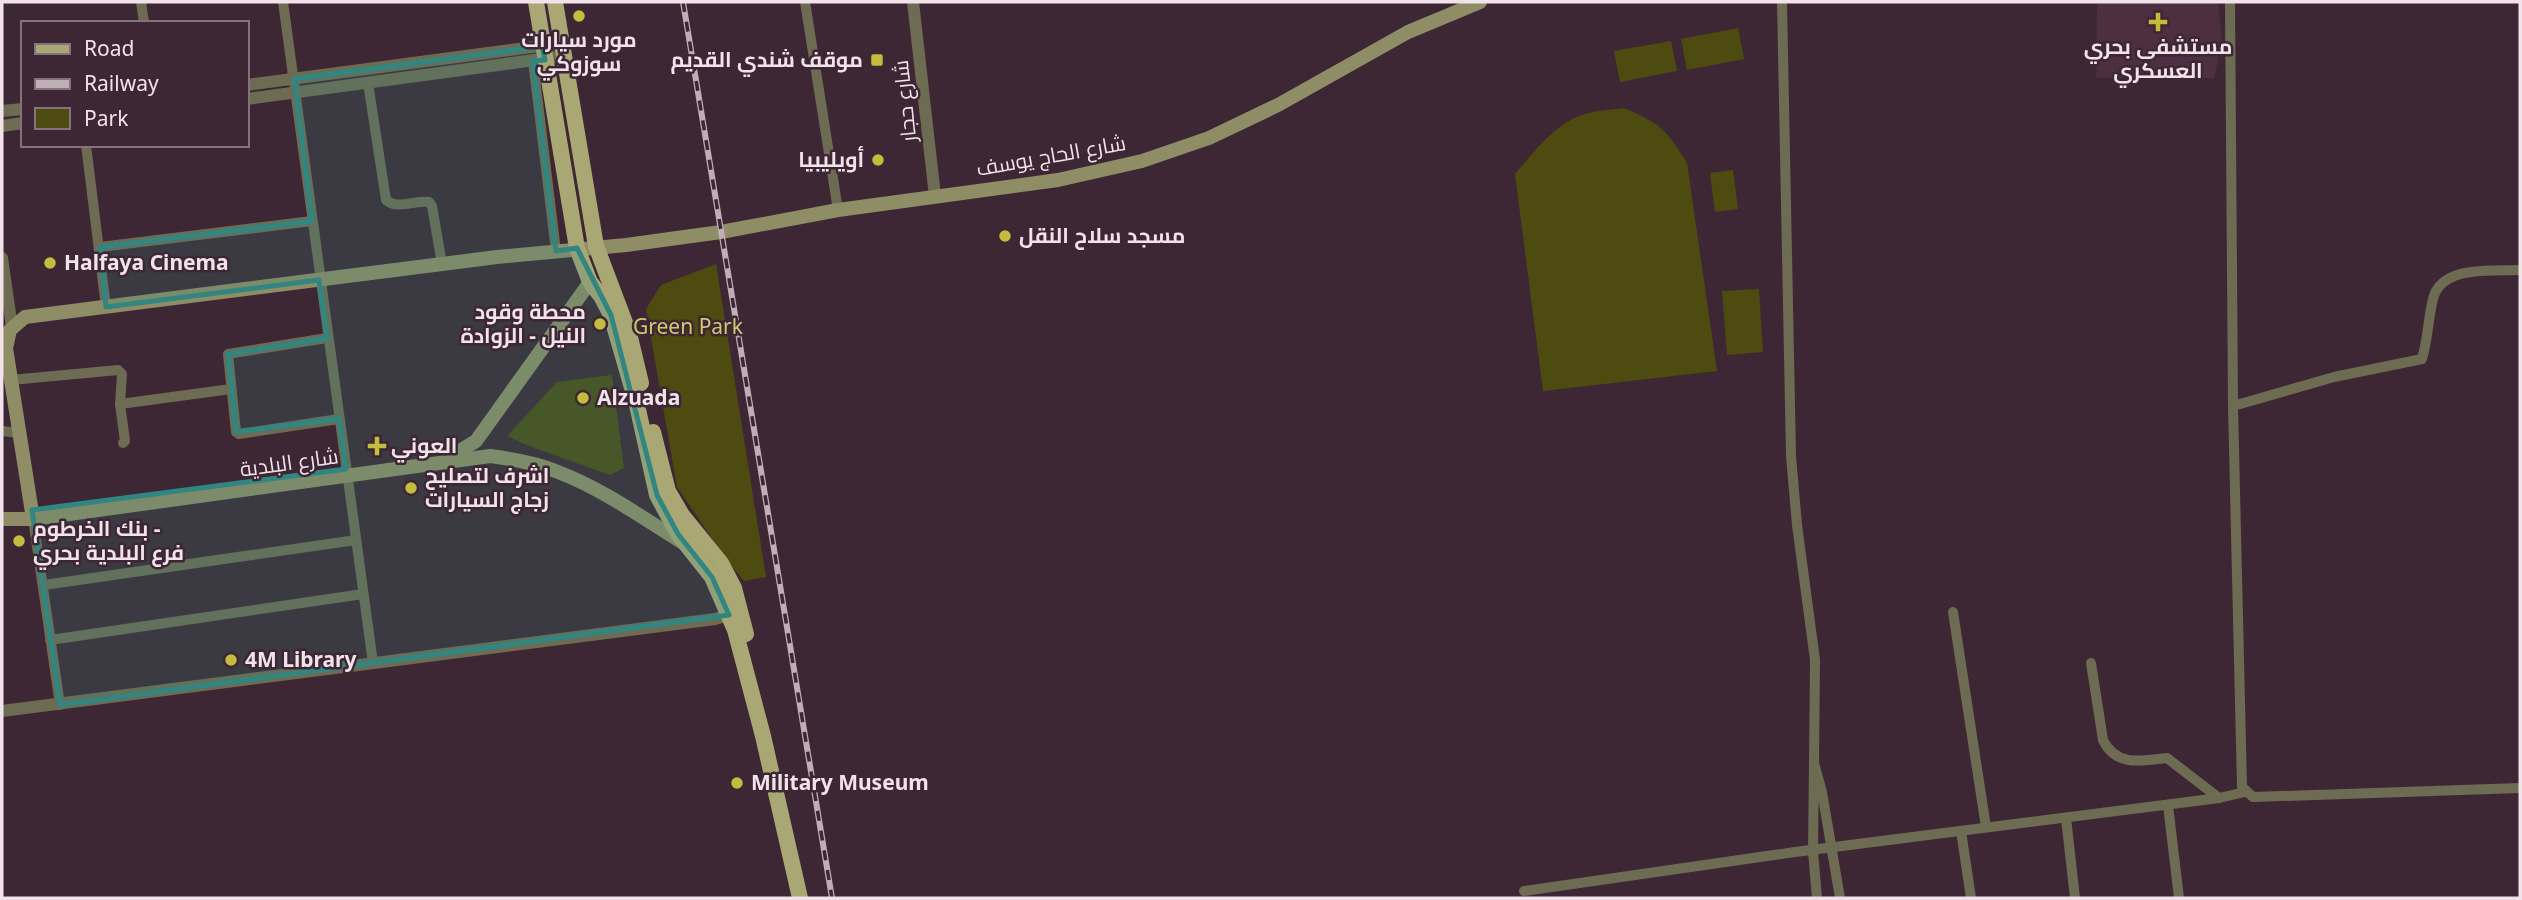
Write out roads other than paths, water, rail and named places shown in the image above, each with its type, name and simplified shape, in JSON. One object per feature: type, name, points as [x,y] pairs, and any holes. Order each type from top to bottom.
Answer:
[{"type":"main road","points":[[536,2],[540,56],[577,248],[590,282],[611,315],[634,394],[657,495],[678,534],[712,577],[729,615],[763,736],[800,898]]},
{"type":"main road","points":[[555,2],[596,246],[629,333],[668,491],[682,515],[721,563],[734,588],[774,737],[787,811],[808,898]]},
{"type":"main road","name":"شارع الحاج يوسف","points":[[8,329],[33,315],[721,232],[838,210],[1058,180],[1142,161],[1209,138],[1278,106],[1408,32],[1477,2]]},
{"type":"main road","name":"شارع البلدية","points":[[347,473],[458,452],[476,441],[590,282]]},
{"type":"main road","points":[[8,329],[6,348],[33,514]]},
{"type":"main road","name":"شارع البلدية","points":[[2,519],[490,456],[527,461],[583,483],[687,544]]},
{"type":"main road","name":"شارع البلدية","points":[[2,509],[33,514]]},
{"type":"street","points":[[141,2],[144,21]]},
{"type":"street","points":[[283,2],[373,663]]},
{"type":"street","points":[[805,2],[838,210]]},
{"type":"street","name":"شارع حجار","points":[[913,2],[934,196]]},
{"type":"street","points":[[1782,2],[1791,456],[1797,525],[1815,660],[1813,851],[1817,898]]},
{"type":"street","points":[[2230,2],[2233,406],[2242,787],[2253,797],[2520,788]]},
{"type":"street","points":[[248,99],[540,56],[563,49]]},
{"type":"street","points":[[248,85],[540,56]]},
{"type":"street","points":[[540,56],[556,251]]},
{"type":"street","points":[[368,83],[386,200],[395,205],[429,202],[432,206],[442,264]]},
{"type":"street","points":[[2,111],[21,109]]},
{"type":"street","points":[[2,126],[21,123]]},
{"type":"street","points":[[86,147],[106,307]]},
{"type":"street","points":[[100,247],[312,221]]},
{"type":"street","points":[[2,258],[8,329]]},
{"type":"street","points":[[2233,406],[2334,377],[2422,359],[2429,332],[2433,297],[2441,283],[2456,275],[2478,271],[2520,270]]},
{"type":"street","points":[[327,338],[228,354],[231,389],[237,433],[338,419]]},
{"type":"street","points":[[11,380],[118,370],[122,374],[120,404],[125,441],[123,443]]},
{"type":"street","points":[[120,404],[231,389]]},
{"type":"street","points":[[2,431],[19,432]]},
{"type":"street","points":[[33,514],[60,705]]},
{"type":"street","points":[[44,585],[356,540]]},
{"type":"street","points":[[50,639],[363,594]]},
{"type":"street","points":[[1952,612],[1986,828]]},
{"type":"street","points":[[2,711],[715,619],[729,615]]},
{"type":"street","points":[[2091,663],[2103,740],[2108,750],[2132,762],[2167,758],[2219,798]]},
{"type":"street","points":[[1814,763],[1822,792],[1840,898]]},
{"type":"street","points":[[1524,891],[2219,798],[2245,792]]},
{"type":"street","points":[[2168,805],[2179,898]]},
{"type":"street","points":[[2066,818],[2076,898]]},
{"type":"street","points":[[1961,831],[1971,898]]},
{"type":"railway","points":[[683,2],[832,898]]},
{"type":"place","name":"مورد سيارات سوزوكي","points":[[579,16]]},
{"type":"place","name":"مستشفى بحري العسكري","points":[[2158,22]]},
{"type":"place","name":"موقف شندي القديم","points":[[877,60]]},
{"type":"place","name":"أويليبيا","points":[[878,160]]},
{"type":"place","name":"مسجد سلاح النقل","points":[[1005,236]]},
{"type":"place","name":"Halfaya Cinema","points":[[50,263]]},
{"type":"place","name":"محطة وقود النيل - الزوادة","points":[[600,324]]},
{"type":"place","name":"Alzuada","points":[[583,398]]},
{"type":"place","name":"العوني","points":[[377,446]]},
{"type":"place","name":"اشرف لتصليح زجاج السيارات","points":[[411,488]]},
{"type":"place","name":"بنك الخرطوم - فرع البلدية بحري","points":[[19,541]]},
{"type":"place","name":"4M Library","points":[[231,660]]},
{"type":"place","name":"Military Museum","points":[[737,783]]},
{"type":"park label","name":"Green Park","points":[[688,327]]}]
